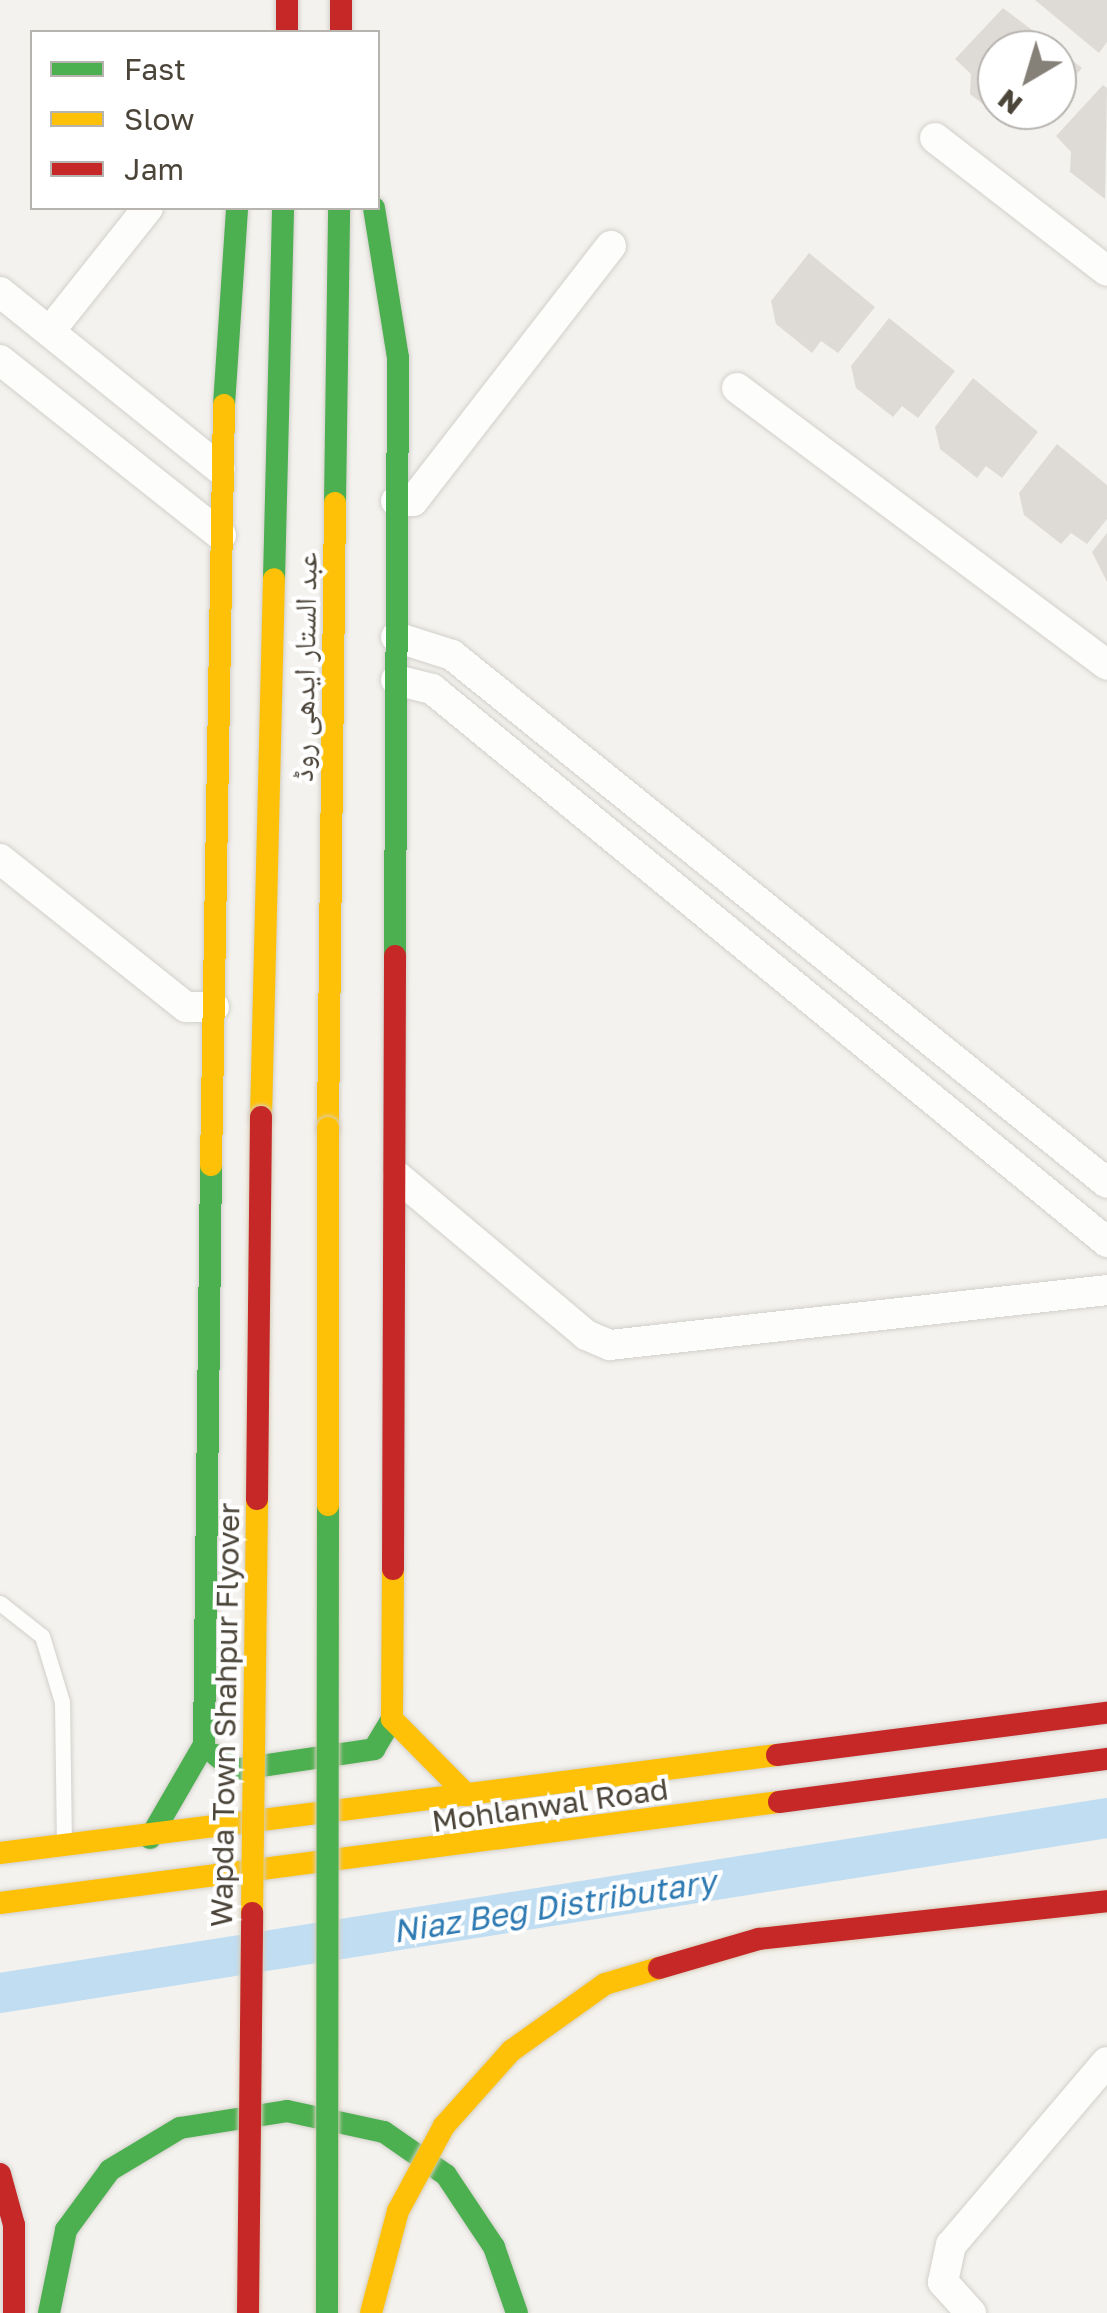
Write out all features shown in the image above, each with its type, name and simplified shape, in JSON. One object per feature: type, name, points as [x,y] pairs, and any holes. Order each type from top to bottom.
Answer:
[{"type":"main road","points":[[150,1838],[204,1744],[220,469],[237,210]]},
{"type":"main road","name":"عبد الستار ایدھی روڈ","points":[[261,1117],[283,210]]},
{"type":"main road","name":"عبد الستار ایدھی روڈ","points":[[327,2313],[328,1128],[339,210]]},
{"type":"main road","points":[[204,1744],[234,1770],[374,1749],[392,1720],[398,1177],[398,358],[374,210]]},
{"type":"main road","name":"Wapda Town Shahpur Flyover","points":[[248,2313],[261,1117]]},
{"type":"main road","name":"Mohlanwal Road","points":[[0,1853],[150,1838],[1107,1714]]},
{"type":"main road","points":[[392,1720],[466,1795]]},
{"type":"main road","name":"Mohlanwal Road","points":[[0,1903],[1107,1759]]},
{"type":"main road","points":[[370,2313],[398,2211],[444,2126],[510,2051],[605,1984],[743,1942],[1107,1902]]},
{"type":"main road","points":[[48,2313],[66,2230],[110,2170],[180,2128],[288,2111],[384,2132],[446,2175],[494,2247],[517,2313]]},
{"type":"main road","points":[[0,2174],[14,2224],[14,2313]]},
{"type":"street","points":[[935,138],[1107,272]]},
{"type":"street","points":[[50,331],[146,210]]},
{"type":"street","points":[[396,501],[412,500],[611,246]]},
{"type":"street","points":[[0,292],[220,469]]},
{"type":"street","points":[[0,360],[221,536]]},
{"type":"street","points":[[737,388],[1107,664]]},
{"type":"street","points":[[396,637],[452,654],[1107,1183]]},
{"type":"street","points":[[396,680],[432,689],[1107,1242]]},
{"type":"street","points":[[0,859],[186,1007],[214,1007]]},
{"type":"street","points":[[398,1177],[586,1335],[610,1345],[1107,1290]]},
{"type":"street","points":[[971,2313],[943,2282],[951,2245],[1107,2062]]},
{"type":"lane","points":[[0,1604],[42,1636],[62,1702],[64,1845]]},
{"type":"building","points":[[1035,0],[1107,0],[1107,42],[1099,53],[1077,35],[1077,30],[1071,30]]},
{"type":"building","points":[[1003,8],[1032,30],[982,30]]},
{"type":"building","points":[[977,36],[977,100],[970,94],[971,74],[955,59]]},
{"type":"building","points":[[1103,85],[1107,88],[1105,199],[1070,172],[1071,152],[1056,136],[1062,130],[1077,130],[1077,113]]},
{"type":"building","points":[[809,253],[875,307],[838,353],[821,341],[812,353],[776,324],[771,301]]},
{"type":"building","points":[[889,318],[955,371],[918,418],[902,406],[893,417],[856,388],[851,366]]},
{"type":"building","points":[[973,378],[1038,432],[1002,478],[986,466],[977,478],[940,449],[935,427]]},
{"type":"building","points":[[1057,444],[1107,485],[1107,519],[1087,544],[1071,533],[1061,544],[1024,515],[1019,493]]},
{"type":"building","points":[[1107,533],[1107,582],[1092,552]]},
{"type":"waterway","name":"Niaz Beg Distributary","points":[[0,1993],[1107,1818]]},
{"type":"traffic: fast","points":[[224,405],[237,210]]},
{"type":"traffic: fast","points":[[274,579],[283,210]]},
{"type":"traffic: fast","points":[[335,503],[339,210]]},
{"type":"traffic: fast","points":[[374,210],[398,358],[395,956]]},
{"type":"traffic: fast","points":[[150,1838],[204,1745],[211,1165]]},
{"type":"traffic: fast","points":[[327,2313],[328,1505]]},
{"type":"traffic: fast","points":[[216,1755],[234,1770],[374,1749],[392,1719]]},
{"type":"traffic: fast","points":[[49,2313],[66,2230],[110,2170],[180,2128],[287,2111],[384,2132],[446,2175],[494,2247],[517,2313]]},
{"type":"traffic: slow","points":[[211,1165],[224,405]]},
{"type":"traffic: slow","points":[[328,1128],[335,503]]},
{"type":"traffic: slow","points":[[261,1117],[274,579]]},
{"type":"traffic: slow","points":[[328,1128],[328,1505]]},
{"type":"traffic: slow","points":[[252,1913],[257,1499]]},
{"type":"traffic: slow","points":[[393,1569],[392,1719],[467,1795]]},
{"type":"traffic: slow","points":[[0,1853],[777,1755]]},
{"type":"traffic: slow","points":[[0,1903],[779,1802]]},
{"type":"traffic: slow","points":[[371,2313],[398,2211],[444,2126],[511,2051],[605,1984],[659,1968]]},
{"type":"traffic: jam","points":[[287,0],[287,30]]},
{"type":"traffic: jam","points":[[341,0],[341,30]]},
{"type":"traffic: jam","points":[[393,1569],[395,956]]},
{"type":"traffic: jam","points":[[257,1499],[261,1117]]},
{"type":"traffic: jam","points":[[777,1755],[1107,1713]]},
{"type":"traffic: jam","points":[[779,1802],[1107,1759]]},
{"type":"traffic: jam","points":[[659,1968],[759,1939],[1107,1901]]},
{"type":"traffic: jam","points":[[248,2313],[252,1913]]},
{"type":"traffic: jam","points":[[0,2174],[14,2225],[14,2313]]}]
